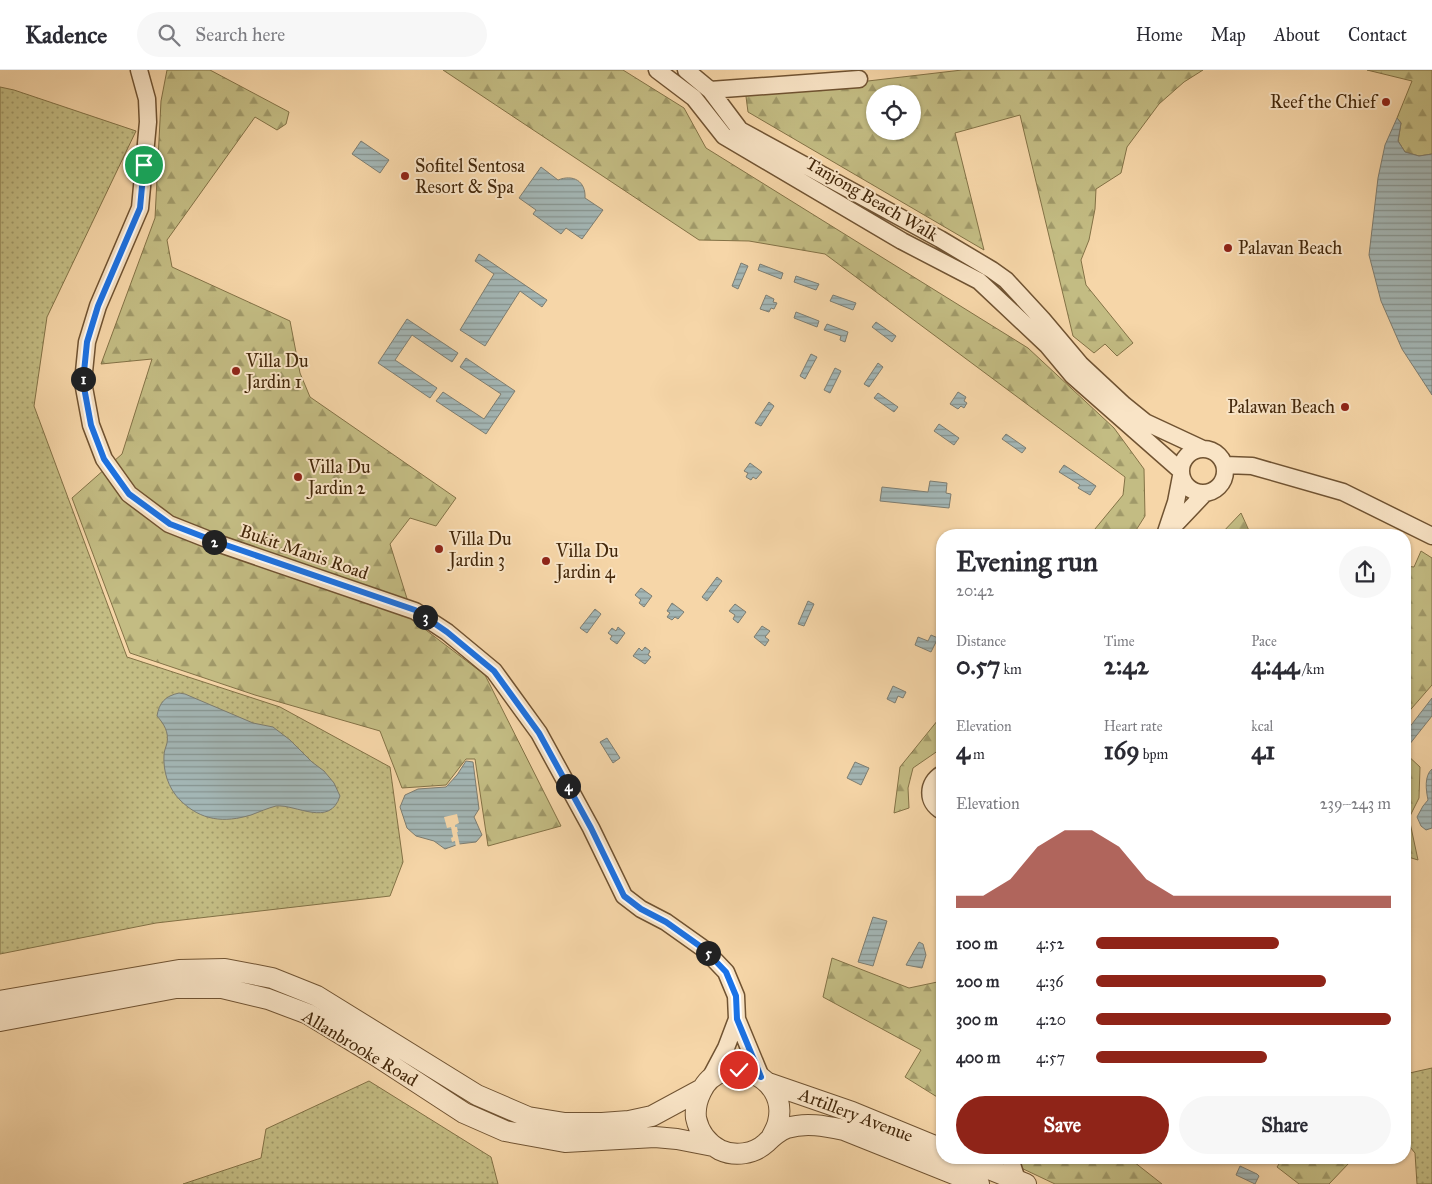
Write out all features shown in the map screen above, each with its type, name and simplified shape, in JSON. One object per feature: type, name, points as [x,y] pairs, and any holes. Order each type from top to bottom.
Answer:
[{"type":"street","name":"Bukit Manis Road","points":[[139,70],[147,98],[148,122],[140,208],[98,306],[87,342],[83,382],[91,425],[104,459],[129,494],[170,524],[415,610],[447,632],[494,671],[539,733],[591,828],[624,896],[641,909],[666,922],[704,949],[726,972],[736,996],[737,1019]]},
{"type":"street","name":"Tanjong Beach Walk","points":[[657,70],[694,98],[724,136],[902,241],[979,281],[1047,345],[1087,388],[1181,473]]},
{"type":"street","name":"Tanjong Beach Walk","points":[[686,70],[710,90],[740,130],[940,239],[1006,280],[1080,364],[1124,405],[1145,422],[1203,449]]},
{"type":"street","points":[[710,90],[860,79]]},
{"type":"street","points":[[1059,338],[1065,366]]},
{"type":"street","points":[[1167,529],[1176,502],[1181,473],[1185,457],[1197,450],[1203,449],[1217,454],[1225,465],[1223,480],[1213,491],[1206,493],[1199,493],[1188,487],[1181,473]]},
{"type":"street","points":[[1225,465],[1252,466],[1343,492],[1432,536]]},
{"type":"street","points":[[1171,529],[1206,493]]},
{"type":"street","points":[[936,779],[932,783],[930,795],[936,807]]},
{"type":"street","name":"Allanbrooke Road","points":[[0,1001],[179,970],[226,969],[272,978],[317,996],[477,1095],[528,1117],[565,1122],[602,1123],[629,1121],[652,1116],[705,1085]]},
{"type":"street","name":"Allanbrooke Road","points":[[0,1021],[176,988],[222,988],[268,999],[308,1014],[464,1113],[505,1131],[565,1142],[655,1137],[713,1146]]},
{"type":"street","points":[[737,1019],[765,1080]]},
{"type":"street","points":[[713,1146],[704,1137],[698,1126],[695,1113],[697,1100],[726,1048],[737,1019]]},
{"type":"street","name":"Artillery Avenue","points":[[705,1085],[717,1075],[734,1070],[751,1072],[765,1080],[936,1146]]},
{"type":"street","name":"Artillery Avenue","points":[[713,1146],[730,1153],[746,1153],[756,1150],[772,1136],[778,1123],[780,1109],[776,1095],[765,1080]]},
{"type":"street","name":"Artillery Avenue","points":[[772,1136],[787,1128],[803,1125],[824,1126],[844,1130],[979,1184]]},
{"type":"street","points":[[977,1164],[1022,1182]]},
{"type":"street","points":[[1013,1164],[1022,1182]]},
{"type":"green space","points":[[167,70],[210,70],[289,112],[286,124],[277,130],[255,117],[167,240],[172,267],[290,321],[300,373],[310,397],[456,498],[436,526],[410,518],[390,544],[414,621],[485,675],[561,826],[488,846],[475,759],[466,759],[446,785],[402,788],[380,731],[255,695],[130,653],[72,498],[122,454],[152,359],[101,364],[155,218],[161,101]]},
{"type":"green space","points":[[443,70],[623,70],[684,108],[706,148],[1028,348],[1114,428],[1144,469],[1145,516],[1137,529],[1095,529],[1123,495],[1125,477],[825,254],[749,241],[699,240]]},
{"type":"green space","points":[[962,70],[1203,70],[1184,82],[1159,104],[1127,147],[1121,173],[1096,189],[1095,209],[1089,240],[1081,260],[1086,285],[1133,343],[1117,356],[1105,344],[1094,353],[1073,336],[1020,115],[955,133],[984,250],[748,112],[745,89],[754,78],[771,79],[808,88]]},
{"type":"green space","points":[[1367,70],[1432,70],[1432,154],[1419,156],[1405,152],[1398,141],[1401,123],[1397,118],[1412,81]]},
{"type":"green space","points":[[0,87],[136,131],[47,317],[34,406],[127,657],[280,707],[390,767],[403,862],[390,896],[156,923],[0,954]]},
{"type":"green space","points":[[1241,513],[1248,529],[1226,529]]},
{"type":"green space","points":[[1421,551],[1432,558],[1432,685],[1411,709],[1411,567],[1414,567]]},
{"type":"green space","points":[[936,722],[936,752],[913,768],[908,788],[909,808],[894,813],[900,767]]},
{"type":"green space","points":[[1411,759],[1420,767],[1419,798],[1411,814]]},
{"type":"green space","points":[[1411,827],[1418,860],[1411,858]]},
{"type":"green space","points":[[832,958],[909,988],[936,982],[936,1096],[905,1077],[921,1050],[823,997]]},
{"type":"green space","points":[[1432,1068],[1432,1184],[1417,1184],[1415,1153],[1411,1148],[1411,1073]]},
{"type":"green space","points":[[369,1081],[491,1157],[498,1184],[183,1184],[261,1158],[266,1129]]},
{"type":"green space","points":[[1013,1164],[1137,1164],[1162,1184],[1055,1184]]},
{"type":"green space","points":[[1279,1164],[1348,1164],[1329,1184],[1299,1184],[1277,1167]]},
{"type":"shaded area","points":[[1397,118],[1401,123],[1398,141],[1405,152],[1419,156],[1432,154],[1432,395],[1402,349],[1381,301],[1369,255],[1378,178],[1385,145]]},
{"type":"shaded area","points":[[361,141],[389,160],[380,173],[352,154]]},
{"type":"shaded area","points":[[541,167],[558,180],[569,178],[578,180],[585,192],[585,198],[603,210],[582,239],[566,228],[561,234],[533,214],[536,210],[519,198]]},
{"type":"shaded area","points":[[479,254],[547,300],[542,307],[520,291],[485,346],[460,330],[494,274],[475,261]]},
{"type":"shaded area","points":[[741,263],[748,266],[738,289],[732,286]]},
{"type":"shaded area","points":[[760,264],[783,273],[781,279],[758,270]]},
{"type":"shaded area","points":[[796,276],[819,284],[816,290],[794,282]]},
{"type":"shaded area","points":[[766,295],[774,299],[773,302],[777,303],[774,309],[771,308],[769,312],[760,309]]},
{"type":"shaded area","points":[[833,295],[856,303],[853,310],[830,301]]},
{"type":"shaded area","points":[[796,312],[819,321],[817,327],[794,318]]},
{"type":"shaded area","points":[[407,319],[458,353],[452,362],[412,335],[395,360],[437,388],[430,398],[378,363]]},
{"type":"shaded area","points":[[876,322],[896,336],[892,342],[872,327]]},
{"type":"shaded area","points":[[827,324],[848,332],[845,342],[840,340],[841,336],[824,330]]},
{"type":"shaded area","points":[[811,354],[817,357],[805,379],[800,376]]},
{"type":"shaded area","points":[[466,358],[515,391],[486,434],[436,401],[443,392],[484,419],[501,394],[460,367]]},
{"type":"shaded area","points":[[878,363],[883,367],[869,387],[864,384]]},
{"type":"shaded area","points":[[835,368],[841,371],[830,393],[824,390]]},
{"type":"shaded area","points":[[958,392],[966,397],[964,401],[967,403],[964,408],[961,406],[958,409],[950,404]]},
{"type":"shaded area","points":[[878,393],[898,407],[894,412],[874,398]]},
{"type":"shaded area","points":[[769,402],[774,406],[761,426],[755,423]]},
{"type":"shaded area","points":[[939,424],[959,438],[954,445],[934,431]]},
{"type":"shaded area","points":[[1006,434],[1026,448],[1022,453],[1002,439]]},
{"type":"shaded area","points":[[750,463],[762,472],[756,479],[753,477],[751,480],[746,477],[748,473],[744,471]]},
{"type":"shaded area","points":[[1064,465],[1096,486],[1090,495],[1078,488],[1080,485],[1059,472]]},
{"type":"shaded area","points":[[930,481],[947,483],[946,493],[951,494],[949,508],[880,501],[882,487],[928,492]]},
{"type":"shaded area","points":[[717,577],[722,581],[707,601],[702,597]]},
{"type":"shaded area","points":[[641,588],[652,596],[644,607],[639,603],[641,600],[635,595]]},
{"type":"shaded area","points":[[808,601],[814,604],[804,626],[798,624]]},
{"type":"shaded area","points":[[672,603],[684,612],[678,619],[675,617],[672,620],[667,617],[670,613],[667,611]]},
{"type":"shaded area","points":[[735,604],[746,612],[738,623],[733,619],[735,615],[729,611]]},
{"type":"shaded area","points":[[595,609],[601,614],[587,633],[580,628]]},
{"type":"shaded area","points":[[762,626],[770,631],[765,637],[769,640],[765,646],[754,637]]},
{"type":"shaded area","points":[[618,627],[625,633],[617,644],[610,639],[612,636],[608,633],[612,628],[616,631]]},
{"type":"shaded area","points":[[931,635],[936,637],[936,642],[931,652],[915,645],[918,637],[928,641]]},
{"type":"shaded area","points":[[645,647],[650,651],[648,655],[651,657],[645,664],[633,656],[639,648],[642,651]]},
{"type":"shaded area","points":[[893,686],[906,692],[903,698],[898,696],[895,703],[887,699]]},
{"type":"shaded area","points":[[179,693],[253,723],[273,727],[324,771],[334,783],[340,796],[335,806],[329,811],[321,813],[276,806],[241,818],[231,819],[205,816],[188,807],[172,790],[167,779],[164,754],[167,732],[157,716],[159,707],[164,701],[170,696]]},
{"type":"shaded area","points":[[1432,698],[1432,716],[1411,742],[1411,725]]},
{"type":"shaded area","points":[[607,738],[620,758],[613,763],[600,742]]},
{"type":"shaded area","points":[[466,761],[473,762],[479,809],[474,817],[482,835],[476,842],[459,844],[445,849],[434,841],[416,836],[407,828],[400,807],[405,795],[418,789],[446,787]]},
{"type":"shaded area","points":[[855,762],[869,768],[861,785],[847,778]]},
{"type":"shaded area","points":[[1432,769],[1432,828],[1426,830],[1421,826],[1417,817],[1428,800],[1427,779]]},
{"type":"shaded area","points":[[873,917],[887,921],[873,966],[858,962]]},
{"type":"shaded area","points":[[919,942],[923,944],[926,955],[922,968],[906,965]]},
{"type":"shaded area","points":[[1240,1166],[1259,1176],[1255,1184],[1236,1175]]},
{"type":"pier","points":[[457,814],[459,823],[455,827],[457,827],[460,846],[456,848],[455,841],[452,842],[451,838],[453,837],[451,827],[447,828],[444,817]]},
{"type":"place","name":"Reef the Chief","points":[[1386,102]]},
{"type":"place","name":"Sofitel Sentosa Resort & Spa","points":[[405,176]]},
{"type":"place","name":"Palavan Beach","points":[[1228,248]]},
{"type":"place","name":"Villa Du Jardin 1","points":[[236,371]]},
{"type":"place","name":"Palawan Beach","points":[[1345,407]]},
{"type":"place","name":"Villa Du Jardin 2","points":[[298,477]]},
{"type":"place","name":"Villa Du Jardin 3","points":[[439,549]]},
{"type":"place","name":"Villa Du Jardin 4","points":[[546,561]]},
{"type":"route","points":[[144,165],[140,208],[98,306],[87,342],[83,382],[91,425],[104,459],[129,494],[170,524],[415,610],[447,632],[494,671],[539,733],[591,828],[624,896],[641,909],[666,922],[704,949],[726,972],[736,996],[737,1019],[761,1077],[751,1072],[739,1070]]}]
